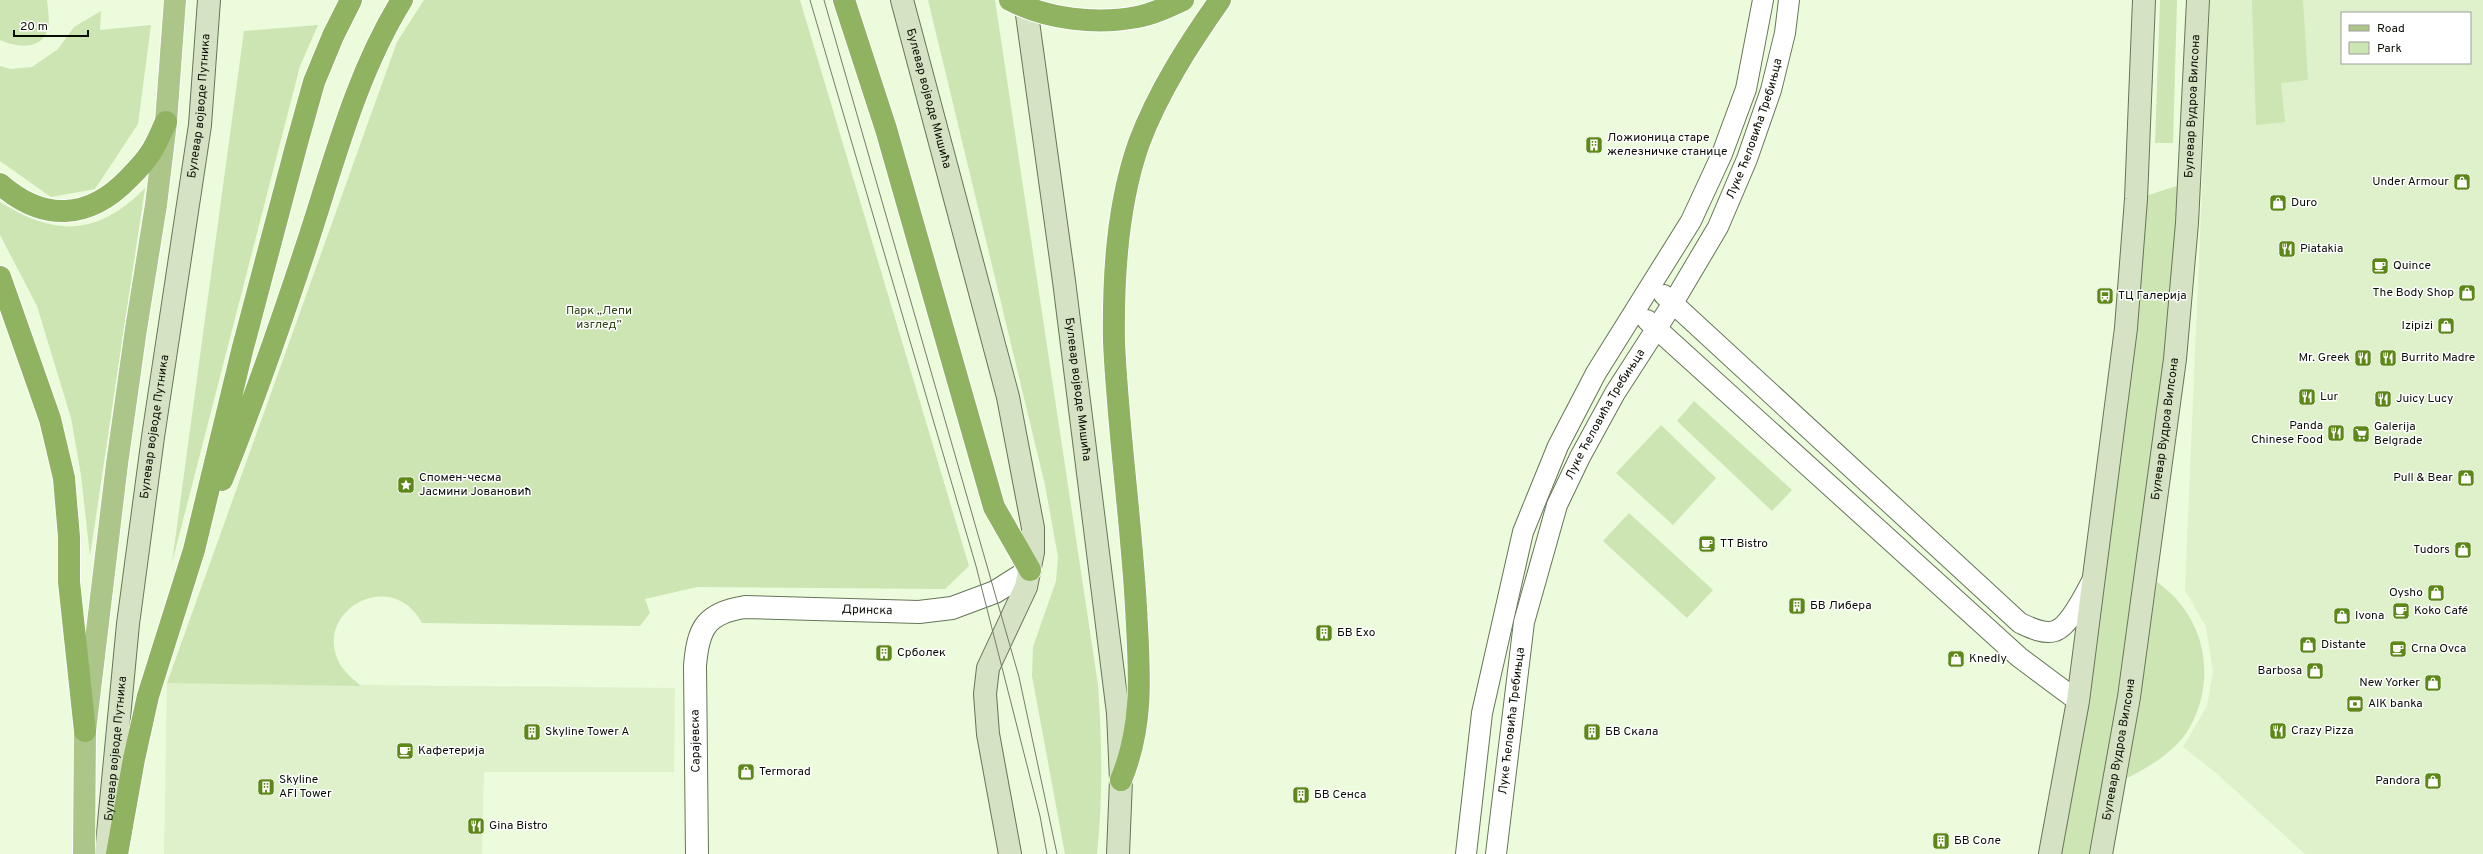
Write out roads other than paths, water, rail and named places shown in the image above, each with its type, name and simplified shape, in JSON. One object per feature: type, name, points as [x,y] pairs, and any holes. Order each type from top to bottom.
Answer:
[{"type":"highway","points":[[117,854],[134,759],[148,696],[194,550],[244,344],[314,82],[333,36],[351,0]]},
{"type":"highway","points":[[194,550],[234,450],[307,245],[341,137],[375,53],[402,0]]},
{"type":"highway","points":[[844,0],[886,129],[994,506],[1030,570]]},
{"type":"highway","points":[[1010,0],[1051,15],[1107,20],[1136,18],[1157,12],[1183,0]]},
{"type":"highway","points":[[1121,780],[1131,755],[1137,726],[1140,681],[1133,562],[1116,383],[1114,308],[1119,236],[1130,172],[1140,142],[1156,106],[1194,38],[1220,0]]},
{"type":"highway","points":[[0,184],[20,200],[46,210],[74,211],[92,205],[121,186],[141,165],[151,153],[166,122]]},
{"type":"highway","points":[[0,277],[50,419],[64,478],[69,536],[69,582],[85,731]]},
{"type":"main road","name":"Булевар војводе Путника","points":[[84,854],[85,731],[117,464],[136,329],[156,205],[166,122],[175,0]]},
{"type":"main road","name":"Булевар војводе Путника","points":[[106,854],[128,624],[150,461],[200,125],[209,0]]},
{"type":"main road","name":"Булевар војводе Мишића","points":[[902,0],[1008,397],[1033,528],[1030,570],[1016,612],[988,668],[986,679],[988,734],[1010,854]]},
{"type":"main road","name":"Булевар војводе Мишића","points":[[1025,0],[1070,327],[1118,713],[1121,780],[1118,854]]},
{"type":"main road","points":[[2050,854],[2078,701],[2126,328],[2136,199],[2144,0]]},
{"type":"main road","name":"Булевар Вудроа Вилсона","points":[[2101,854],[2133,668],[2175,359],[2187,223],[2198,0]]},
{"type":"street","name":"Луке Ћеловића Требињца","points":[[1466,854],[1482,713],[1523,532],[1558,446],[1596,373],[1653,285],[1691,221],[1722,154],[1746,90],[1763,0]]},
{"type":"street","name":"Луке Ћеловића Требињца","points":[[1496,854],[1524,622],[1544,546],[1557,505],[1580,457],[1615,393],[1673,303],[1718,227],[1748,158],[1771,90],[1785,33],[1789,0]]},
{"type":"street","points":[[1653,285],[2020,623],[2040,631],[2055,631],[2066,623],[2095,575]]},
{"type":"street","points":[[1636,311],[1657,328],[2019,657],[2078,701]]},
{"type":"street","name":"Дринска","points":[[702,628],[711,618],[726,610],[745,607],[919,612],[952,608],[995,592],[1016,581],[1030,570]]},
{"type":"street","name":"Сарајевска","points":[[697,854],[694,666],[696,646],[702,628]]},
{"type":"tram line","points":[[810,0],[976,566],[1040,816],[1047,854]]},
{"type":"tram line","points":[[824,0],[1019,677],[1057,854]]},
{"type":"place","name":"Ложионица старе железничке станице","points":[[1594,145]]},
{"type":"place","name":"Under Armour","points":[[2462,182]]},
{"type":"place","name":"Duro","points":[[2278,203]]},
{"type":"place","name":"Piatakia","points":[[2287,249]]},
{"type":"place","name":"Quince","points":[[2380,266]]},
{"type":"place","name":"The Body Shop","points":[[2467,293]]},
{"type":"place","name":"ТЦ Галерија","points":[[2105,296]]},
{"type":"place","name":"Izipizi","points":[[2446,326]]},
{"type":"place","name":"Mr. Greek","points":[[2363,358]]},
{"type":"place","name":"Burrito Madre","points":[[2388,358]]},
{"type":"place","name":"Lur","points":[[2307,397]]},
{"type":"place","name":"Juicy Lucy","points":[[2383,399]]},
{"type":"place","name":"Panda Chinese Food","points":[[2336,433]]},
{"type":"place","name":"Galerija Belgrade","points":[[2361,434]]},
{"type":"place","name":"Pull & Bear","points":[[2466,478]]},
{"type":"place","name":"Спомен-чесма Јасмини Јовановић","points":[[406,485]]},
{"type":"place","name":"TT Bistro","points":[[1707,544]]},
{"type":"place","name":"Tudors","points":[[2463,550]]},
{"type":"place","name":"Oysho","points":[[2436,593]]},
{"type":"place","name":"БВ Либера","points":[[1797,606]]},
{"type":"place","name":"Koko Café","points":[[2401,611]]},
{"type":"place","name":"Ivona","points":[[2342,616]]},
{"type":"place","name":"БВ Ехо","points":[[1324,633]]},
{"type":"place","name":"Distante","points":[[2308,645]]},
{"type":"place","name":"Crna Ovca","points":[[2398,649]]},
{"type":"place","name":"Срболек","points":[[884,653]]},
{"type":"place","name":"Knedly","points":[[1956,659]]},
{"type":"place","name":"Barbosa","points":[[2315,671]]},
{"type":"place","name":"New Yorker","points":[[2433,683]]},
{"type":"place","name":"AIK banka","points":[[2355,704]]},
{"type":"place","name":"Crazy Pizza","points":[[2278,731]]},
{"type":"place","name":"Skyline Tower A","points":[[532,732]]},
{"type":"place","name":"БВ Скала","points":[[1592,732]]},
{"type":"place","name":"Кафетерија","points":[[405,751]]},
{"type":"place","name":"Termorad","points":[[746,772]]},
{"type":"place","name":"Pandora","points":[[2433,781]]},
{"type":"place","name":"Skyline AFI Tower","points":[[266,787]]},
{"type":"place","name":"БВ Сенса","points":[[1301,795]]},
{"type":"place","name":"Gina Bistro","points":[[476,826]]},
{"type":"place","name":"БВ Соле","points":[[1941,841]]},
{"type":"park label","name":"Парк „Лепи изглед”","points":[[599,318]]}]
